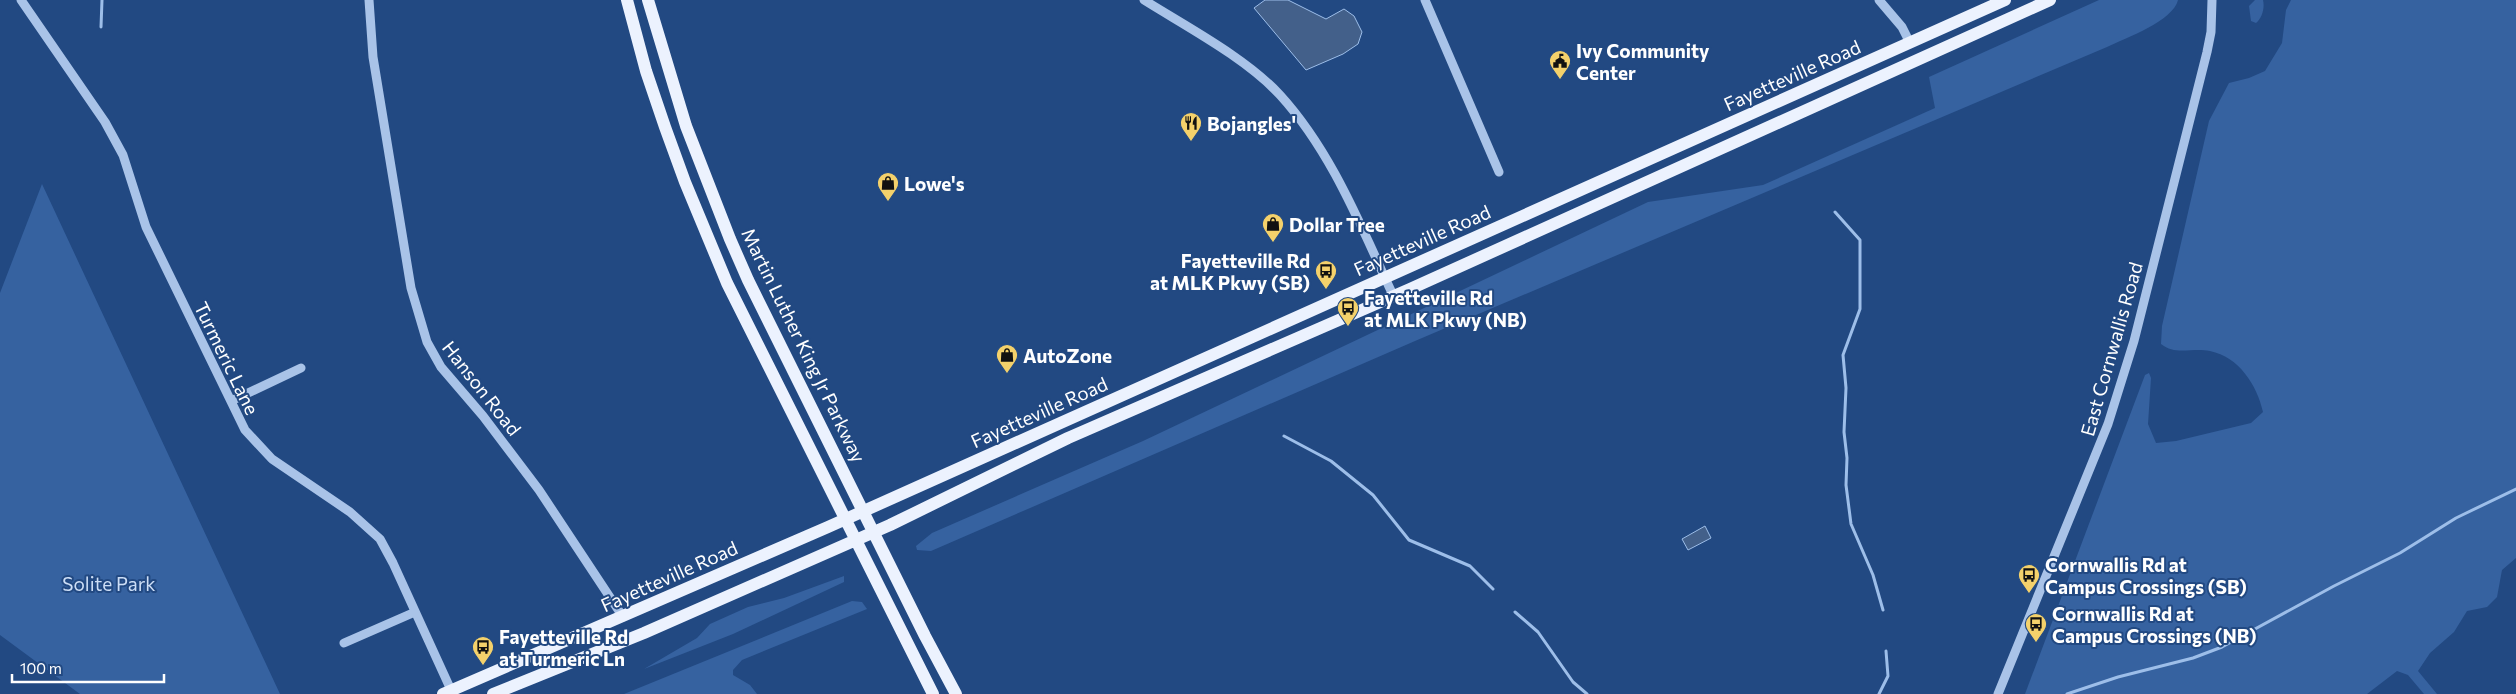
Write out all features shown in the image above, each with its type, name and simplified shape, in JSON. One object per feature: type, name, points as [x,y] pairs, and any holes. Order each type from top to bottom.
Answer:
[{"type":"main road","points":[[627,0],[646,71],[665,126],[685,182],[727,283],[933,694]]},
{"type":"main road","name":"Martin Luther King Jr Parkway","points":[[648,0],[686,126],[748,280],[925,636],[956,694]]},
{"type":"main road","name":"Fayetteville Road","points":[[447,692],[845,519],[2005,0]]},
{"type":"main road","name":"Fayetteville Road","points":[[493,694],[644,633],[874,532],[1068,438],[1394,296],[2050,0]]},
{"type":"street","name":"Turmeric Lane","points":[[21,0],[105,122],[123,155],[146,227],[245,430],[257,446],[288,472],[350,512],[373,531],[387,550],[415,612],[447,692]]},
{"type":"street","name":"Hanson Road","points":[[369,0],[373,57],[411,288],[427,342],[441,367],[504,442],[559,518],[623,617]]},
{"type":"street","points":[[1144,0],[1239,61],[1280,94],[1327,158],[1394,296]]},
{"type":"street","points":[[1425,0],[1499,172]]},
{"type":"street","points":[[1879,0],[1902,27],[1910,43]]},
{"type":"street","name":"East Cornwallis Road","points":[[1998,694],[2108,424],[2136,331],[2207,52],[2211,32],[2212,0]]},
{"type":"street","points":[[231,401],[301,368]]},
{"type":"street","points":[[344,643],[415,612]]},
{"type":"green space","points":[[2099,0],[2178,0],[2174,8],[2158,22],[2107,47],[1415,341],[931,551],[917,550],[916,546],[932,533],[1143,441],[1648,202],[1763,185],[1935,108],[1929,77]]},
{"type":"green space","points":[[2255,0],[2263,0],[2264,3],[2261,16],[2256,23],[2251,21],[2249,6]]},
{"type":"green space","points":[[2291,0],[2516,0],[2516,558],[2502,570],[2497,597],[2487,607],[2467,611],[2454,632],[2430,653],[2418,671],[2437,694],[2424,694],[2408,675],[2397,671],[2367,694],[2025,694],[2145,375],[2149,373],[2151,378],[2148,424],[2156,443],[2176,441],[2251,423],[2263,412],[2251,382],[2230,359],[2210,351],[2172,350],[2167,348],[2161,344],[2162,326],[2209,121],[2229,83],[2249,78],[2265,71],[2282,43],[2286,10]]},
{"type":"green space","name":"Solite Park","points":[[42,184],[280,694],[80,694],[0,635],[0,293]]},
{"type":"green space","points":[[844,576],[844,582],[733,634],[644,669],[697,638],[710,624],[748,607],[784,598]]},
{"type":"green space","points":[[852,601],[862,602],[867,609],[742,660],[733,670],[733,675],[750,685],[757,694],[624,694]]},
{"type":"shaded area","points":[[1265,0],[1288,0],[1326,19],[1344,9],[1354,16],[1362,32],[1358,44],[1343,54],[1306,70],[1254,8]]},
{"type":"shaded area","points":[[1705,526],[1711,538],[1688,550],[1682,539]]},
{"type":"waterway","points":[[101,27],[102,0]]},
{"type":"waterway","points":[[1835,212],[1860,240],[1860,309],[1843,355],[1846,388],[1844,432],[1847,458],[1846,485],[1851,524],[1873,575],[1883,610]]},
{"type":"waterway","points":[[1284,436],[1331,461],[1373,495],[1409,540],[1470,566],[1493,589]]},
{"type":"waterway","points":[[2067,694],[2118,677],[2193,658],[2222,647],[2334,586],[2400,553],[2456,518],[2516,489]]},
{"type":"waterway","points":[[1515,612],[1538,632],[1573,682],[1587,694]]},
{"type":"waterway","points":[[1879,694],[1888,676],[1886,651]]},
{"type":"place","name":"Ivy Community Center","points":[[1560,80]]},
{"type":"place","name":"Bojangles'","points":[[1191,142]]},
{"type":"place","name":"Lowe's","points":[[888,202]]},
{"type":"place","name":"Dollar Tree","points":[[1273,243]]},
{"type":"place","name":"Fayetteville Rd at MLK Pkwy (SB)","points":[[1326,290]]},
{"type":"place","name":"Fayetteville Rd at MLK Pkwy (NB)","points":[[1348,327]]},
{"type":"place","name":"AutoZone","points":[[1007,374]]},
{"type":"place","name":"Cornwallis Rd at Campus Crossings (SB)","points":[[2029,594]]},
{"type":"place","name":"Cornwallis Rd at Campus Crossings (NB)","points":[[2036,643]]},
{"type":"place","name":"Fayetteville Rd at Turmeric Ln","points":[[483,666]]}]
